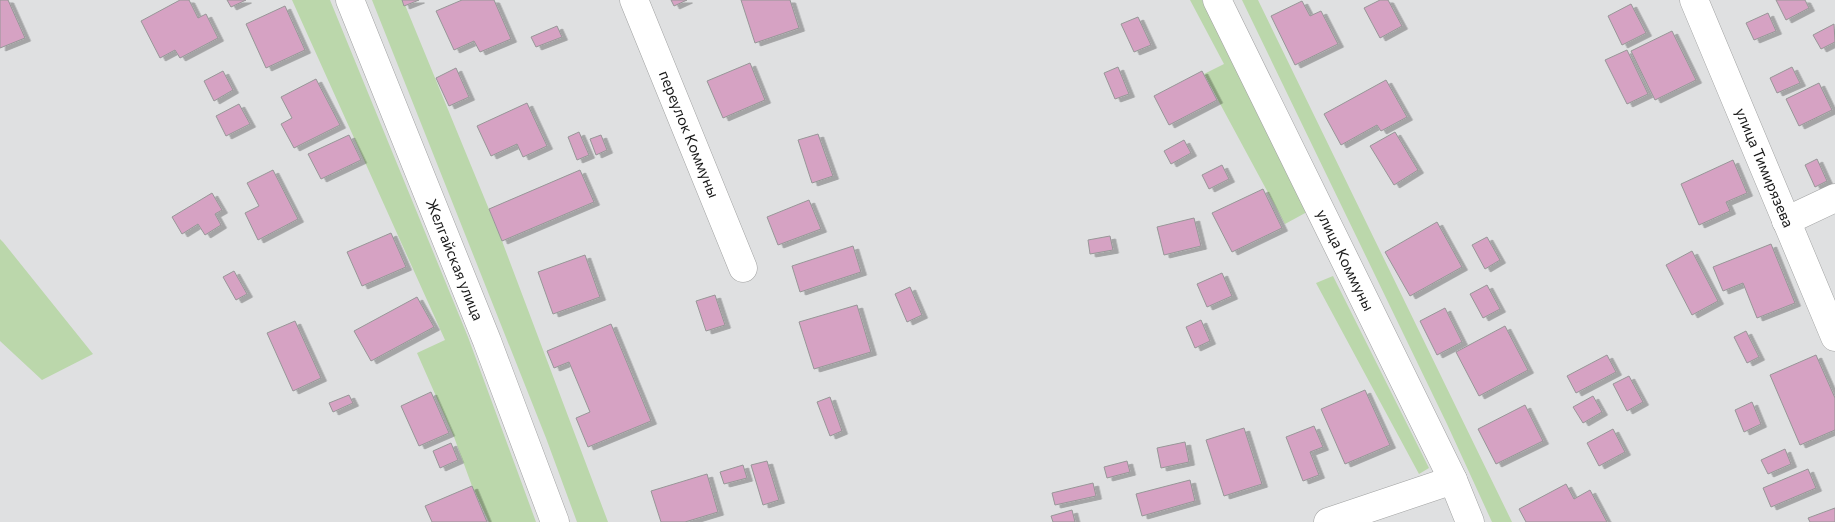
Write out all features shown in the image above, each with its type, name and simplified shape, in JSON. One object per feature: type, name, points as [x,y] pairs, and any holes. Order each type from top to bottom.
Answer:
[{"type":"street","name":"Желгайская улица","points":[[350,0],[487,341],[555,522]]},
{"type":"street","name":"переулок Коммуны","points":[[634,0],[743,268]]},
{"type":"street","name":"улица Коммуны","points":[[1217,0],[1453,480],[1470,522]]},
{"type":"street","name":"улица Тимирязева","points":[[1694,0],[1835,337]]},
{"type":"street","points":[[1786,221],[1835,198]]},
{"type":"street","points":[[1328,522],[1453,480]]},
{"type":"green space","points":[[292,0],[330,0],[468,337],[536,522],[489,522],[472,486],[454,437],[417,353],[445,340]]},
{"type":"green space","points":[[372,0],[403,0],[502,241],[608,522],[577,522],[546,438]]},
{"type":"green space","points":[[1190,0],[1202,0],[1307,212],[1285,224],[1204,74],[1224,64]]},
{"type":"green space","points":[[1242,0],[1258,0],[1512,522],[1492,522],[1447,424]]},
{"type":"green space","points":[[0,239],[93,354],[42,380],[0,341]]},
{"type":"green space","points":[[1333,276],[1429,468],[1419,474],[1316,283]]},
{"type":"building","points":[[0,0],[8,0],[25,38],[0,48]]},
{"type":"building","points":[[180,0],[189,0],[198,18],[206,14],[218,38],[180,58],[175,50],[160,58],[141,21]]},
{"type":"building","points":[[227,0],[246,0],[231,7]]},
{"type":"building","points":[[402,0],[419,0],[404,6]]},
{"type":"building","points":[[462,0],[494,0],[511,39],[480,52],[474,41],[454,50],[436,11]]},
{"type":"building","points":[[671,0],[687,0],[674,6]]},
{"type":"building","points":[[741,0],[790,0],[799,28],[755,43]]},
{"type":"building","points":[[1380,0],[1388,0],[1402,26],[1380,38],[1364,8]]},
{"type":"building","points":[[1776,0],[1805,0],[1809,8],[1786,20]]},
{"type":"building","points":[[1302,1],[1310,16],[1321,11],[1338,44],[1295,65],[1271,16]]},
{"type":"building","points":[[1631,4],[1646,33],[1622,45],[1608,16]]},
{"type":"building","points":[[285,6],[305,50],[266,68],[246,24]]},
{"type":"building","points":[[1768,13],[1776,31],[1754,40],[1746,23]]},
{"type":"building","points":[[1138,17],[1151,45],[1134,52],[1121,24]]},
{"type":"building","points":[[1834,24],[1835,42],[1821,49],[1813,35]]},
{"type":"building","points":[[557,26],[562,37],[536,47],[531,37]]},
{"type":"building","points":[[1672,31],[1696,80],[1655,100],[1631,51]]},
{"type":"building","points":[[1627,50],[1648,94],[1627,104],[1605,60]]},
{"type":"building","points":[[750,63],[765,100],[723,118],[707,81]]},
{"type":"building","points":[[1118,67],[1129,94],[1115,99],[1104,73]]},
{"type":"building","points":[[1792,67],[1800,83],[1777,93],[1770,78]]},
{"type":"building","points":[[456,68],[469,97],[449,106],[436,78]]},
{"type":"building","points":[[223,71],[233,90],[214,101],[204,81]]},
{"type":"building","points":[[1202,71],[1217,100],[1169,125],[1154,96]]},
{"type":"building","points":[[316,79],[340,125],[294,148],[281,124],[292,118],[281,97]]},
{"type":"building","points":[[1386,80],[1407,117],[1381,131],[1377,125],[1341,145],[1324,114]]},
{"type":"building","points":[[1819,83],[1832,110],[1799,126],[1786,99]]},
{"type":"building","points":[[527,103],[547,146],[523,157],[517,144],[491,156],[477,126]]},
{"type":"building","points":[[239,104],[250,124],[226,136],[216,116]]},
{"type":"building","points":[[579,132],[589,155],[577,160],[568,137]]},
{"type":"building","points":[[1395,132],[1418,170],[1394,185],[1370,146]]},
{"type":"building","points":[[818,134],[833,176],[812,183],[798,140]]},
{"type":"building","points":[[349,135],[361,160],[321,179],[308,154]]},
{"type":"building","points":[[601,135],[607,150],[596,155],[590,139]]},
{"type":"building","points":[[1184,140],[1191,153],[1171,164],[1164,151]]},
{"type":"building","points":[[1817,159],[1827,181],[1815,187],[1805,165]]},
{"type":"building","points":[[1733,160],[1747,193],[1726,202],[1730,211],[1699,225],[1681,184]]},
{"type":"building","points":[[1222,165],[1229,179],[1209,189],[1202,175]]},
{"type":"building","points":[[273,170],[298,219],[258,240],[245,213],[259,206],[247,183]]},
{"type":"building","points":[[580,170],[594,202],[502,241],[489,209]]},
{"type":"building","points":[[1263,189],[1282,228],[1232,252],[1212,213]]},
{"type":"building","points":[[212,193],[222,210],[215,214],[221,225],[205,235],[198,224],[182,234],[172,217]]},
{"type":"building","points":[[809,200],[821,229],[778,245],[767,217]]},
{"type":"building","points":[[1194,218],[1201,246],[1164,255],[1157,227]]},
{"type":"building","points":[[1437,222],[1462,267],[1410,296],[1385,252]]},
{"type":"building","points":[[391,233],[406,267],[362,286],[347,252]]},
{"type":"building","points":[[1110,236],[1113,250],[1090,254],[1088,240]]},
{"type":"building","points":[[1487,237],[1500,260],[1485,269],[1472,245]]},
{"type":"building","points":[[1771,244],[1795,303],[1757,318],[1743,283],[1723,291],[1713,267]]},
{"type":"building","points":[[853,246],[861,272],[800,292],[792,266]]},
{"type":"building","points":[[1692,251],[1718,301],[1692,315],[1666,265]]},
{"type":"building","points":[[585,255],[600,297],[553,314],[538,272]]},
{"type":"building","points":[[234,271],[247,294],[236,300],[223,277]]},
{"type":"building","points":[[1222,273],[1232,296],[1207,307],[1197,284]]},
{"type":"building","points":[[1487,285],[1500,309],[1483,318],[1470,294]]},
{"type":"building","points":[[910,287],[922,315],[907,322],[895,294]]},
{"type":"building","points":[[715,295],[725,325],[706,331],[696,301]]},
{"type":"building","points":[[417,297],[434,327],[371,361],[354,331]]},
{"type":"building","points":[[857,305],[871,352],[814,369],[799,322]]},
{"type":"building","points":[[1445,308],[1462,342],[1437,355],[1420,321]]},
{"type":"building","points":[[1201,320],[1210,341],[1195,348],[1186,327]]},
{"type":"building","points":[[295,321],[321,378],[293,391],[267,333]]},
{"type":"building","points":[[611,324],[651,421],[588,447],[576,418],[590,412],[569,362],[554,368],[547,351]]},
{"type":"building","points":[[1505,326],[1528,370],[1479,396],[1456,352]]},
{"type":"building","points":[[1746,331],[1759,357],[1747,363],[1734,337]]},
{"type":"building","points":[[1607,355],[1616,372],[1576,393],[1567,376]]},
{"type":"building","points":[[1816,355],[1835,398],[1835,430],[1800,445],[1770,375]]},
{"type":"building","points":[[1629,376],[1643,402],[1627,411],[1613,384]]},
{"type":"building","points":[[1365,390],[1390,445],[1345,464],[1321,409]]},
{"type":"building","points":[[431,392],[449,433],[419,446],[401,406]]},
{"type":"building","points":[[349,395],[353,403],[333,412],[329,403]]},
{"type":"building","points":[[1593,396],[1602,412],[1583,423],[1573,407]]},
{"type":"building","points":[[830,397],[842,431],[830,436],[817,402]]},
{"type":"building","points":[[1752,402],[1761,424],[1744,432],[1735,410]]},
{"type":"building","points":[[1525,405],[1543,441],[1496,464],[1478,429]]},
{"type":"building","points":[[1314,426],[1323,447],[1310,452],[1319,475],[1303,481],[1286,437]]},
{"type":"building","points":[[1244,428],[1262,484],[1224,496],[1206,440]]},
{"type":"building","points":[[1613,429],[1625,452],[1599,466],[1587,443]]},
{"type":"building","points":[[1185,442],[1189,462],[1161,468],[1157,448]]},
{"type":"building","points":[[451,443],[458,460],[440,468],[433,451]]},
{"type":"building","points":[[1785,449],[1791,464],[1768,474],[1761,460]]},
{"type":"building","points":[[767,461],[779,500],[763,505],[751,465]]},
{"type":"building","points":[[1127,461],[1130,472],[1107,478],[1104,467]]},
{"type":"building","points":[[743,465],[747,478],[724,484],[720,472]]},
{"type":"building","points":[[1808,469],[1816,488],[1771,507],[1763,488]]},
{"type":"building","points":[[707,474],[718,512],[685,522],[661,522],[651,491]]},
{"type":"building","points":[[1190,480],[1195,501],[1142,516],[1136,494]]},
{"type":"building","points":[[1093,483],[1096,496],[1055,505],[1052,493]]},
{"type":"building","points":[[1566,484],[1574,499],[1590,490],[1607,522],[1526,522],[1519,509]]},
{"type":"building","points":[[472,486],[487,522],[432,522],[425,506]]},
{"type":"building","points":[[1835,508],[1835,522],[1810,522],[1808,518]]},
{"type":"building","points":[[1072,510],[1075,522],[1053,522],[1051,516]]}]
